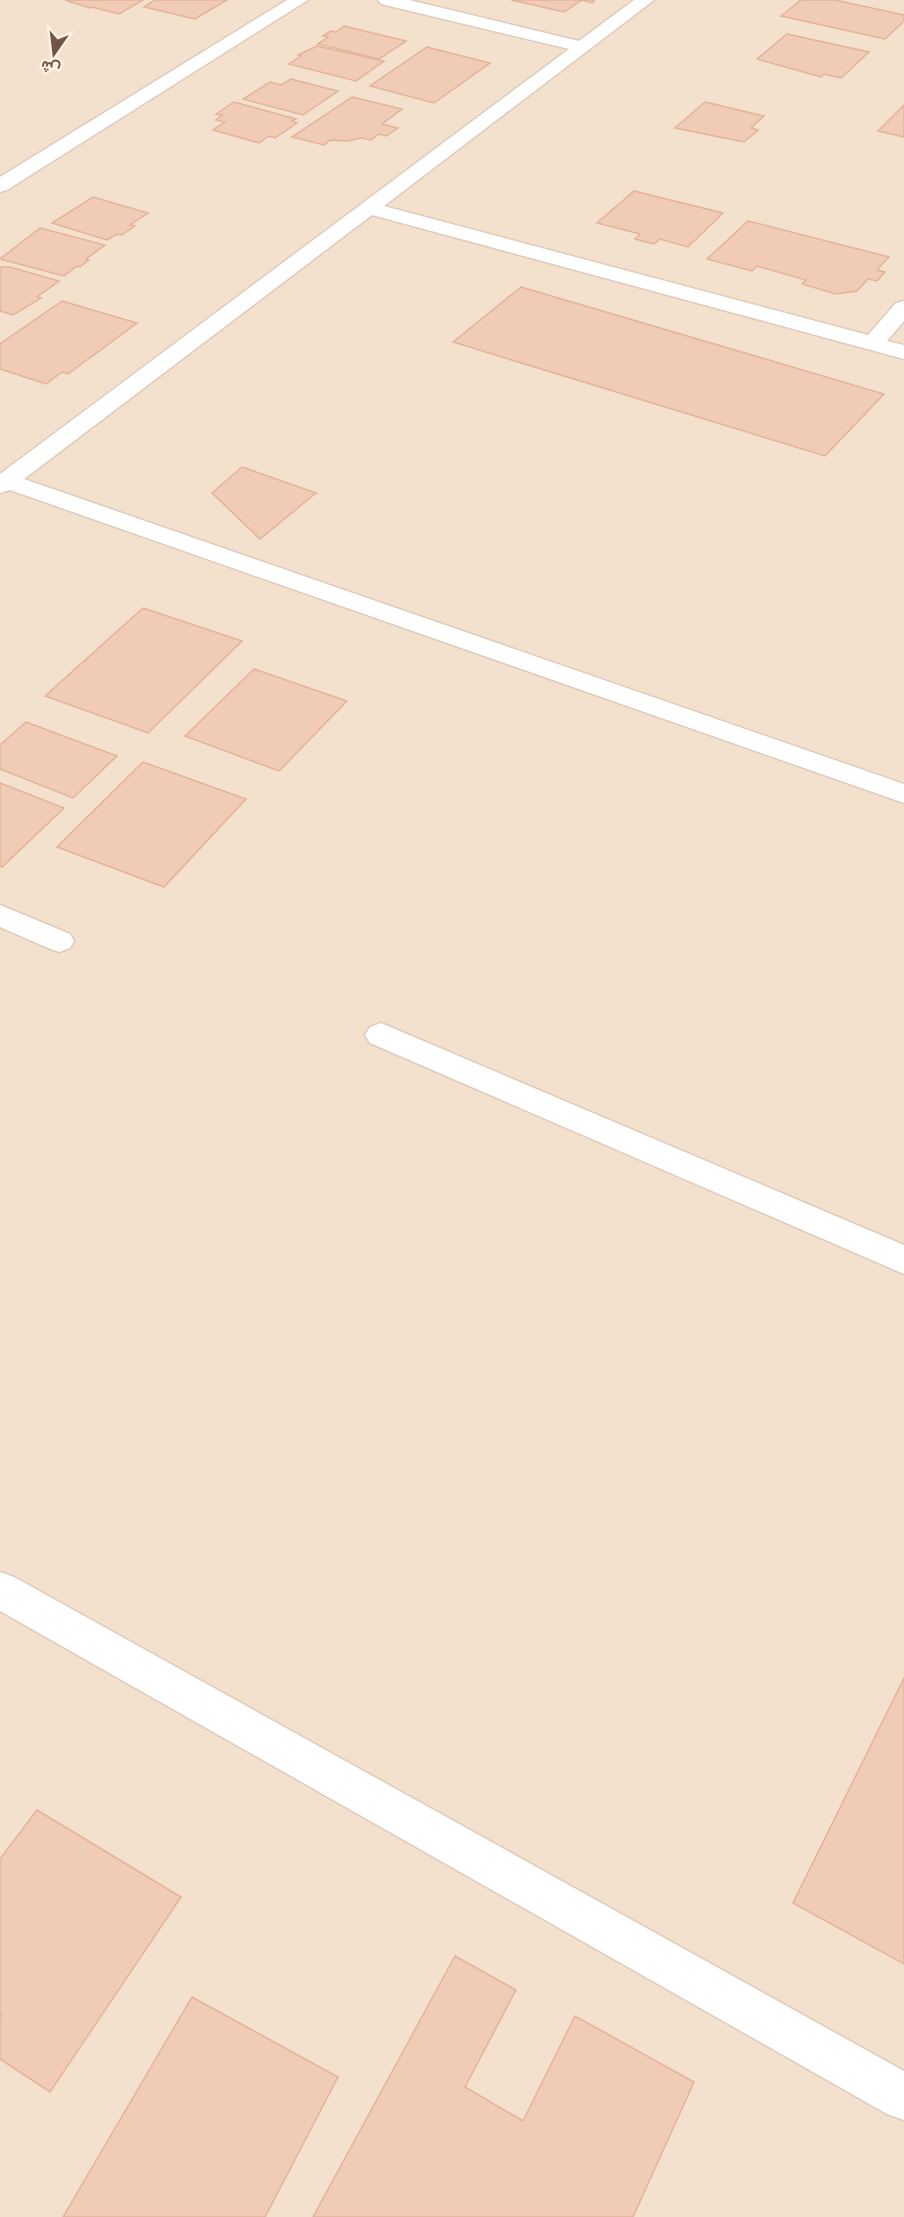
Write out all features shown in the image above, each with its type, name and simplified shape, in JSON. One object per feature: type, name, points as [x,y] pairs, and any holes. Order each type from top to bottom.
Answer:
[{"type":"street","points":[[0,186],[299,0]]},
{"type":"street","points":[[387,0],[583,47]]},
{"type":"street","points":[[3,483],[645,0]]},
{"type":"street","points":[[368,208],[904,352]]},
{"type":"street","points":[[873,343],[904,308]]},
{"type":"street","points":[[3,483],[904,794]]},
{"type":"street","points":[[0,915],[59,941]]},
{"type":"street","points":[[381,1035],[904,1260]]},
{"type":"street","points":[[0,1590],[904,2097]]},
{"type":"shaded area","points":[[0,0],[904,0],[904,2217],[0,2217]]},
{"type":"building","points":[[65,0],[143,0],[119,14]]},
{"type":"building","points":[[155,0],[227,0],[195,19],[144,7]]},
{"type":"building","points":[[511,0],[582,0],[564,12]]},
{"type":"building","points":[[801,0],[835,0],[904,15],[904,21],[885,39],[781,16]]},
{"type":"building","points":[[344,26],[406,41],[379,59],[318,44],[328,37],[323,36],[331,31],[336,32]]},
{"type":"building","points":[[787,34],[869,52],[841,78],[824,74],[821,77],[757,59]]},
{"type":"building","points":[[317,46],[384,61],[356,81],[289,64],[301,56],[298,55]]},
{"type":"building","points":[[427,47],[490,63],[434,103],[370,86]]},
{"type":"building","points":[[291,79],[338,91],[303,115],[243,99],[270,82],[281,85]]},
{"type":"building","points":[[352,97],[402,109],[382,124],[398,128],[386,136],[379,134],[371,140],[361,138],[348,141],[330,140],[324,145],[292,137]]},
{"type":"building","points":[[234,102],[296,119],[292,121],[297,123],[275,138],[269,136],[259,143],[213,130],[225,122],[216,120],[222,115],[216,114]]},
{"type":"building","points":[[705,102],[764,116],[751,128],[758,130],[744,142],[675,128]]},
{"type":"building","points":[[904,105],[904,137],[878,131]]},
{"type":"building","points":[[634,191],[723,213],[688,247],[660,239],[654,244],[635,239],[640,234],[597,223]]},
{"type":"building","points":[[93,197],[148,213],[130,225],[135,226],[122,235],[117,234],[107,240],[52,223]]},
{"type":"building","points":[[748,221],[889,257],[877,270],[885,272],[877,281],[868,279],[857,291],[836,294],[802,284],[806,280],[757,266],[752,271],[707,259]]},
{"type":"building","points":[[40,228],[105,245],[86,259],[89,260],[80,267],[77,266],[64,276],[0,259]]},
{"type":"building","points":[[0,267],[10,267],[59,281],[37,297],[41,298],[13,315],[0,311]]},
{"type":"building","points":[[521,287],[884,394],[825,456],[453,342]]},
{"type":"building","points":[[62,301],[137,323],[68,374],[62,372],[46,384],[0,369],[0,344]]},
{"type":"building","points":[[242,467],[316,493],[260,539],[212,493]]},
{"type":"building","points":[[143,608],[242,641],[148,733],[45,696]]},
{"type":"building","points":[[254,669],[347,701],[279,771],[185,736]]},
{"type":"building","points":[[26,722],[117,756],[73,798],[0,769],[0,745]]},
{"type":"building","points":[[143,762],[246,799],[164,887],[57,847]]},
{"type":"building","points":[[0,783],[64,808],[2,867],[0,866]]},
{"type":"building","points":[[904,1678],[904,1964],[793,1903]]},
{"type":"building","points":[[37,1810],[181,1897],[50,2092],[0,2059],[0,2019],[2,2016],[0,2015],[0,1859]]},
{"type":"building","points":[[455,1956],[516,1990],[465,2087],[523,2121],[575,2016],[694,2082],[633,2217],[313,2217]]},
{"type":"building","points":[[192,1997],[338,2077],[265,2217],[63,2217]]}]
